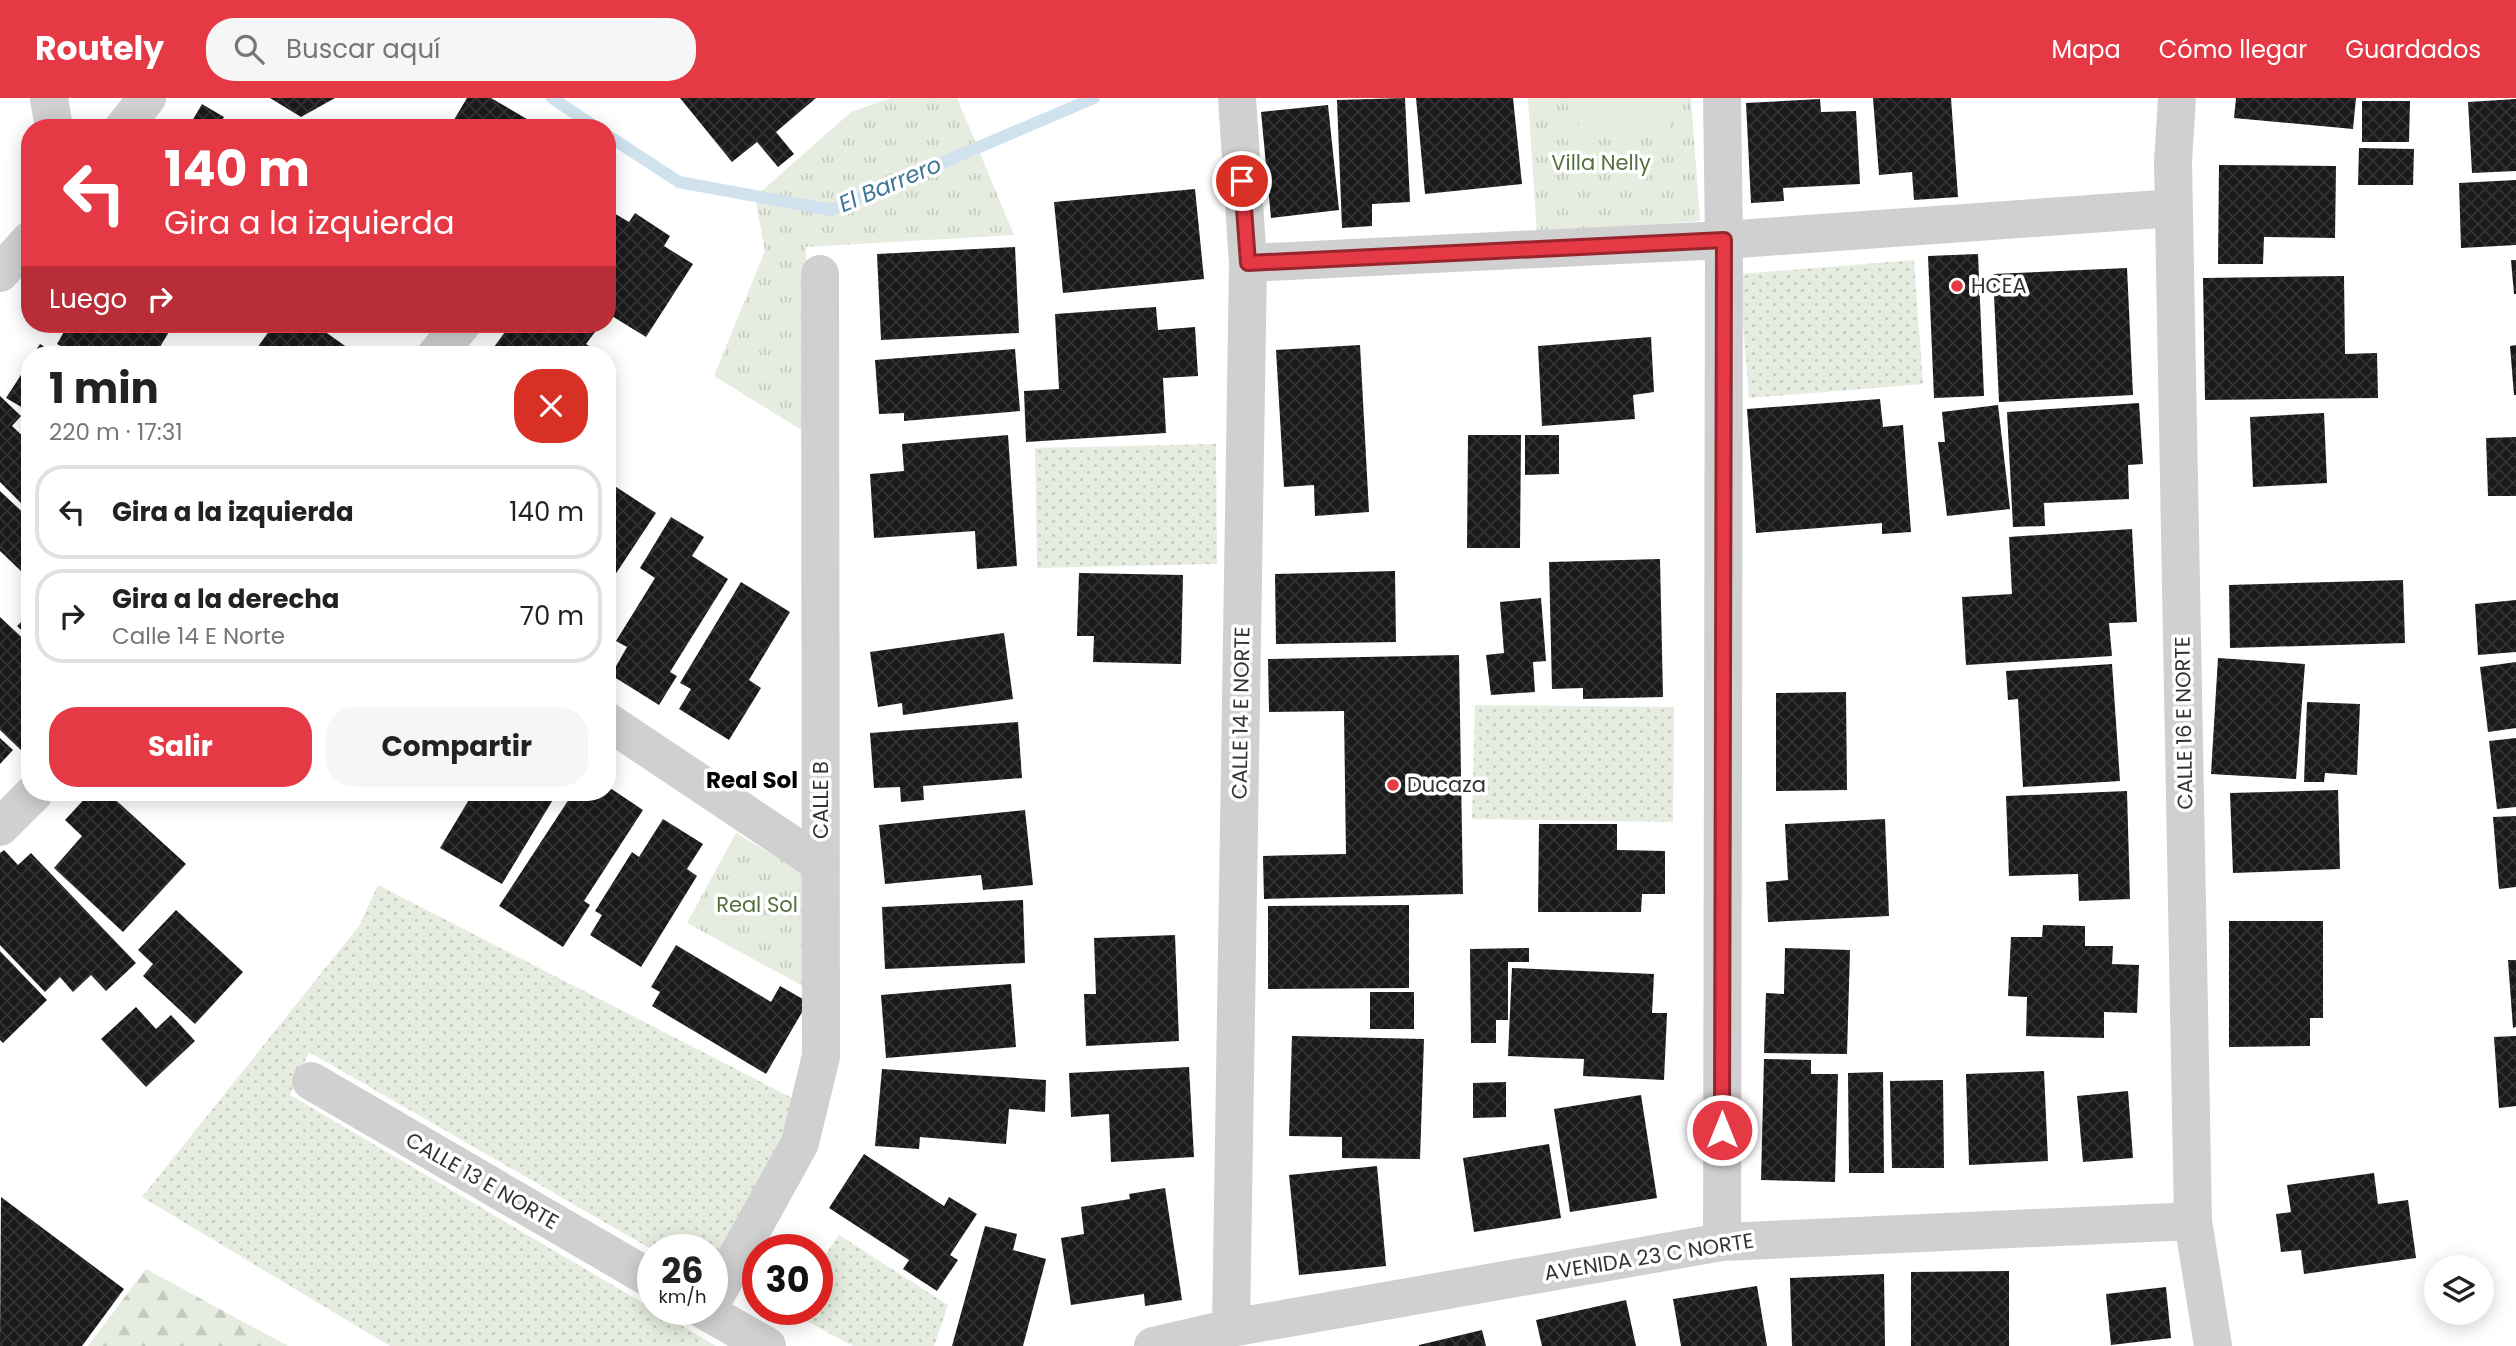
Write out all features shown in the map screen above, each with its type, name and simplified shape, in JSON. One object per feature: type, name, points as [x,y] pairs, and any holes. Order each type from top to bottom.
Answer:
[{"type":"street","points":[[49,98],[52,119]]},
{"type":"street","points":[[130,119],[146,98]]},
{"type":"street","name":"CALLE 14 E NORTE","points":[[1231,1328],[1248,263],[1237,98]]},
{"type":"street","points":[[1722,98],[1722,1242]]},
{"type":"street","name":"CALLE 16 E NORTE","points":[[2177,98],[2173,162],[2193,1221],[2214,1346]]},
{"type":"street","points":[[1248,263],[1724,240],[2174,208]]},
{"type":"street","points":[[0,273],[21,250]]},
{"type":"street","name":"CALLE B","points":[[728,1271],[800,1143],[821,1056],[820,274]]},
{"type":"street","points":[[616,727],[821,864]]},
{"type":"street","points":[[0,827],[26,801]]},
{"type":"street","name":"CALLE 13 E NORTE","points":[[311,1081],[637,1271]]},
{"type":"street","name":"AVENIDA 23 C NORTE","points":[[1153,1346],[1231,1328],[1722,1242],[2193,1221]]},
{"type":"street","points":[[728,1321],[767,1346]]},
{"type":"green space","points":[[891,98],[957,98],[1014,235],[806,247],[808,434],[714,376],[765,251],[755,197],[851,112]]},
{"type":"green space","name":"Villa Nelly","points":[[1528,98],[1691,98],[1700,221],[1537,233]]},
{"type":"green space","points":[[1578,98],[1669,98],[1669,130],[1579,132]]},
{"type":"green space","points":[[1914,260],[1923,384],[1749,398],[1739,274]]},
{"type":"green space","points":[[1216,444],[1217,564],[1037,568],[1035,448]]},
{"type":"green space","points":[[1475,705],[1674,707],[1673,822],[1472,819]]},
{"type":"green space","name":"Real Sol","points":[[736,833],[813,879],[810,990],[687,923]]},
{"type":"green space","points":[[378,885],[792,1098],[786,1139],[728,1236],[728,1234],[637,1234],[637,1241],[309,1052],[290,1095],[637,1299],[637,1325],[680,1325],[716,1346],[390,1346],[142,1197],[359,926]]},
{"type":"green space","points":[[839,1235],[948,1305],[934,1346],[853,1346],[814,1325],[833,1325],[833,1244]]},
{"type":"green space","points":[[146,1269],[288,1346],[88,1346]]},
{"type":"building","points":[[270,98],[335,98],[301,117]]},
{"type":"building","points":[[467,98],[491,98],[527,119],[454,119]]},
{"type":"building","points":[[680,98],[816,98],[776,132],[794,154],[778,167],[757,142],[732,162]]},
{"type":"building","points":[[1405,98],[1410,202],[1372,204],[1372,226],[1342,228],[1337,100]]},
{"type":"building","points":[[1416,98],[1513,98],[1522,184],[1425,194]]},
{"type":"building","points":[[1873,98],[1951,98],[1958,197],[1914,200],[1912,172],[1879,175]]},
{"type":"building","points":[[2236,98],[2356,98],[2353,129],[2234,118]]},
{"type":"building","points":[[1820,99],[1821,112],[1856,111],[1860,184],[1783,188],[1784,201],[1751,203],[1746,103]]},
{"type":"building","points":[[2516,99],[2516,171],[2472,173],[2468,102]]},
{"type":"building","points":[[2362,101],[2410,101],[2409,142],[2362,142]]},
{"type":"building","points":[[202,104],[224,117],[223,119],[193,119]]},
{"type":"building","points":[[1328,105],[1339,210],[1271,218],[1261,112]]},
{"type":"building","points":[[2359,148],[2414,149],[2413,185],[2358,185]]},
{"type":"building","points":[[2219,165],[2336,166],[2335,238],[2264,237],[2263,264],[2218,264]]},
{"type":"building","points":[[2516,180],[2516,245],[2461,248],[2459,183]]},
{"type":"building","points":[[1195,189],[1204,279],[1063,293],[1054,202]]},
{"type":"building","points":[[635,213],[670,236],[664,246],[693,264],[646,337],[616,319],[616,214],[629,222]]},
{"type":"building","points":[[1015,247],[1019,333],[881,340],[877,254]]},
{"type":"building","points":[[1978,254],[1984,396],[1934,398],[1928,256]]},
{"type":"building","points":[[2511,260],[2516,260],[2516,294],[2514,294]]},
{"type":"building","points":[[2127,268],[2133,395],[1999,402],[1993,274]]},
{"type":"building","points":[[2344,276],[2345,354],[2377,353],[2378,398],[2205,400],[2203,278]]},
{"type":"building","points":[[1156,307],[1158,330],[1195,327],[1198,376],[1163,378],[1166,433],[1026,442],[1024,391],[1059,389],[1055,314]]},
{"type":"building","points":[[63,333],[168,333],[161,346],[57,344]]},
{"type":"building","points":[[268,333],[327,333],[345,346],[258,346]]},
{"type":"building","points":[[504,333],[594,333],[586,344],[589,346],[495,346]]},
{"type":"building","points":[[1651,337],[1654,392],[1633,395],[1635,419],[1542,426],[1538,346]]},
{"type":"building","points":[[1360,345],[1369,512],[1315,516],[1314,485],[1284,487],[1276,350]]},
{"type":"building","points":[[2516,345],[2516,395],[2514,395],[2510,346]]},
{"type":"building","points":[[1015,349],[1020,411],[904,421],[904,413],[879,414],[875,360]]},
{"type":"building","points":[[21,375],[21,407],[6,398]]},
{"type":"building","points":[[0,396],[21,416],[12,426],[21,434],[21,503],[0,482]]},
{"type":"building","points":[[1880,399],[1883,427],[1903,425],[1911,532],[1882,534],[1882,523],[1756,533],[1747,409]]},
{"type":"building","points":[[2139,403],[2143,464],[2128,465],[2129,499],[2044,503],[2045,526],[2013,527],[2007,412]]},
{"type":"building","points":[[1998,405],[2010,509],[1947,516],[1938,442],[1945,442],[1942,412]]},
{"type":"building","points":[[2324,413],[2327,483],[2253,487],[2250,417]]},
{"type":"building","points":[[1008,435],[1017,566],[977,569],[975,531],[874,538],[870,474],[904,471],[902,444]]},
{"type":"building","points":[[1468,435],[1521,435],[1520,548],[1467,548]]},
{"type":"building","points":[[1525,435],[1559,435],[1559,474],[1525,475]]},
{"type":"building","points":[[2516,437],[2516,496],[2488,496],[2486,438]]},
{"type":"building","points":[[616,487],[656,513],[616,573]]},
{"type":"building","points":[[0,491],[21,511],[21,571],[0,551]]},
{"type":"building","points":[[671,517],[704,537],[692,556],[728,579],[670,672],[677,676],[659,705],[616,678],[616,666],[627,647],[616,641],[655,578],[640,568]]},
{"type":"building","points":[[2132,529],[2137,622],[2109,623],[2112,656],[1966,665],[1962,597],[2012,594],[2009,537]]},
{"type":"building","points":[[1660,559],[1663,697],[1583,699],[1583,688],[1552,689],[1549,562]]},
{"type":"building","points":[[1395,571],[1396,642],[1276,644],[1275,574]]},
{"type":"building","points":[[1079,573],[1183,575],[1181,664],[1093,662],[1094,636],[1077,636]]},
{"type":"building","points":[[2403,580],[2405,643],[2230,648],[2229,585]]},
{"type":"building","points":[[741,582],[790,612],[749,680],[761,688],[729,740],[679,709],[691,689],[680,683]]},
{"type":"building","points":[[1541,598],[1546,661],[1533,662],[1535,692],[1491,695],[1486,655],[1504,653],[1500,602]]},
{"type":"building","points":[[2516,600],[2516,652],[2478,655],[2475,604]]},
{"type":"building","points":[[0,617],[21,637],[21,750],[0,730]]},
{"type":"building","points":[[1004,633],[1013,699],[903,715],[902,703],[878,707],[870,652]]},
{"type":"building","points":[[1459,655],[1463,894],[1264,899],[1263,856],[1346,854],[1344,711],[1269,712],[1268,659]]},
{"type":"building","points":[[2218,658],[2305,664],[2296,779],[2211,774]]},
{"type":"building","points":[[2516,662],[2516,728],[2488,732],[2480,667]]},
{"type":"building","points":[[2112,664],[2120,781],[2023,787],[2018,699],[2008,700],[2006,671]]},
{"type":"building","points":[[1846,692],[1847,790],[1776,791],[1776,693]]},
{"type":"building","points":[[2307,702],[2360,704],[2357,775],[2325,773],[2324,782],[2304,782]]},
{"type":"building","points":[[1018,722],[1022,778],[923,786],[924,800],[901,802],[900,787],[874,788],[870,733]]},
{"type":"building","points":[[0,738],[13,750],[0,764]]},
{"type":"building","points":[[2516,738],[2516,807],[2497,809],[2489,741]]},
{"type":"building","points":[[2338,790],[2340,869],[2233,873],[2230,793]]},
{"type":"building","points":[[2127,791],[2130,899],[2079,901],[2078,874],[2009,876],[2006,796]]},
{"type":"building","points":[[616,792],[643,810],[584,901],[590,905],[563,947],[499,906],[568,801],[616,801]]},
{"type":"building","points":[[83,801],[117,801],[186,864],[123,932],[54,868],[82,836],[65,820]]},
{"type":"building","points":[[468,801],[552,801],[502,884],[440,848]]},
{"type":"building","points":[[1025,810],[1033,885],[983,890],[981,875],[885,884],[879,825]]},
{"type":"building","points":[[2516,816],[2516,887],[2499,889],[2493,817]]},
{"type":"building","points":[[663,819],[703,844],[687,869],[697,876],[641,967],[590,935],[602,915],[595,911],[632,852],[639,857]]},
{"type":"building","points":[[1885,819],[1889,916],[1768,922],[1766,882],[1788,880],[1785,824]]},
{"type":"building","points":[[1539,824],[1617,824],[1617,850],[1665,851],[1665,894],[1642,894],[1641,912],[1538,912]]},
{"type":"building","points":[[4,850],[18,865],[31,853],[136,963],[106,991],[91,975],[73,992],[60,977],[45,992],[0,945],[0,853]]},
{"type":"building","points":[[1023,900],[1025,963],[885,969],[882,907]]},
{"type":"building","points":[[1409,905],[1409,988],[1268,989],[1268,906]]},
{"type":"building","points":[[176,910],[243,972],[195,1024],[143,976],[153,964],[138,950]]},
{"type":"building","points":[[2229,921],[2323,921],[2323,1018],[2310,1018],[2310,1046],[2229,1047]]},
{"type":"building","points":[[2043,925],[2085,926],[2085,946],[2113,946],[2112,964],[2139,965],[2137,1013],[2104,1012],[2104,1038],[2026,1036],[2027,997],[2008,996],[2011,937],[2042,937]]},
{"type":"building","points":[[1175,935],[1179,1041],[1086,1046],[1084,994],[1096,994],[1094,938]]},
{"type":"building","points":[[676,945],[771,1002],[780,986],[808,1002],[766,1074],[652,1006],[660,992],[651,987]]},
{"type":"building","points":[[1529,948],[1529,962],[1508,962],[1508,1020],[1496,1020],[1496,1043],[1471,1043],[1470,949]]},
{"type":"building","points":[[1785,948],[1850,950],[1847,1054],[1764,1053],[1766,993],[1784,994]]},
{"type":"building","points":[[0,951],[47,1000],[3,1043],[0,1040]]},
{"type":"building","points":[[2508,960],[2516,960],[2516,1027],[2513,1028]]},
{"type":"building","points":[[1512,968],[1654,974],[1652,1013],[1667,1013],[1664,1080],[1583,1076],[1584,1059],[1508,1056]]},
{"type":"building","points":[[1011,984],[1016,1047],[886,1058],[881,995]]},
{"type":"building","points":[[1370,992],[1414,992],[1414,1029],[1370,1029]]},
{"type":"building","points":[[136,1007],[156,1029],[171,1015],[195,1041],[146,1087],[101,1039]]},
{"type":"building","points":[[1292,1036],[1424,1039],[1420,1159],[1342,1158],[1342,1137],[1289,1136]]},
{"type":"building","points":[[2516,1036],[2516,1106],[2499,1108],[2494,1037]]},
{"type":"building","points":[[1764,1059],[1811,1060],[1811,1074],[1838,1074],[1835,1182],[1761,1180]]},
{"type":"building","points":[[1189,1067],[1194,1157],[1111,1162],[1109,1114],[1071,1117],[1069,1073]]},
{"type":"building","points":[[882,1069],[1046,1080],[1045,1112],[1009,1109],[1006,1144],[920,1137],[919,1149],[875,1146]]},
{"type":"building","points":[[2044,1071],[2048,1161],[1969,1165],[1966,1074]]},
{"type":"building","points":[[1883,1072],[1884,1173],[1849,1173],[1848,1073]]},
{"type":"building","points":[[1943,1080],[1944,1168],[1892,1168],[1890,1081]]},
{"type":"building","points":[[1506,1082],[1506,1117],[1473,1118],[1473,1083]]},
{"type":"building","points":[[2128,1091],[2133,1158],[2083,1162],[2077,1096]]},
{"type":"building","points":[[1641,1095],[1657,1198],[1570,1212],[1554,1109]]},
{"type":"building","points":[[1549,1144],[1561,1218],[1474,1232],[1463,1158]]},
{"type":"building","points":[[864,1154],[944,1206],[949,1197],[977,1214],[950,1255],[958,1260],[937,1291],[903,1269],[909,1260],[829,1208]]},
{"type":"building","points":[[1377,1166],[1386,1266],[1299,1275],[1289,1175]]},
{"type":"building","points":[[2374,1173],[2378,1204],[2408,1200],[2416,1258],[2304,1274],[2301,1250],[2281,1252],[2276,1214],[2291,1212],[2287,1185]]},
{"type":"building","points":[[1165,1188],[1182,1300],[1145,1306],[1144,1294],[1071,1305],[1061,1238],[1084,1234],[1081,1207],[1130,1199],[1129,1194]]},
{"type":"building","points":[[1,1197],[124,1289],[82,1346],[0,1346]]},
{"type":"building","points":[[985,1226],[1017,1234],[1013,1250],[1046,1259],[1023,1346],[952,1346]]},
{"type":"building","points":[[2009,1271],[2009,1346],[1911,1346],[1911,1272]]},
{"type":"building","points":[[1884,1274],[1885,1346],[1792,1346],[1790,1278]]},
{"type":"building","points":[[1757,1286],[1767,1346],[1681,1346],[1673,1299]]},
{"type":"building","points":[[2166,1287],[2171,1338],[2111,1345],[2106,1294]]},
{"type":"building","points":[[1626,1300],[1636,1346],[1542,1346],[1536,1320]]},
{"type":"building","points":[[1482,1330],[1486,1346],[1419,1346],[1419,1345]]},
{"type":"waterway","name":"El Barrero","points":[[552,98],[584,119]]},
{"type":"waterway","name":"El Barrero","points":[[616,141],[679,182],[831,210],[1094,98]]},
{"type":"place","name":"HCEA","points":[[1957,286]]},
{"type":"place","name":"Ducaza","points":[[1393,785]]},
{"type":"district","name":"Real Sol","points":[[752,780]]},
{"type":"route","points":[[1242,181],[1248,263],[1724,240],[1722,1130]]}]
